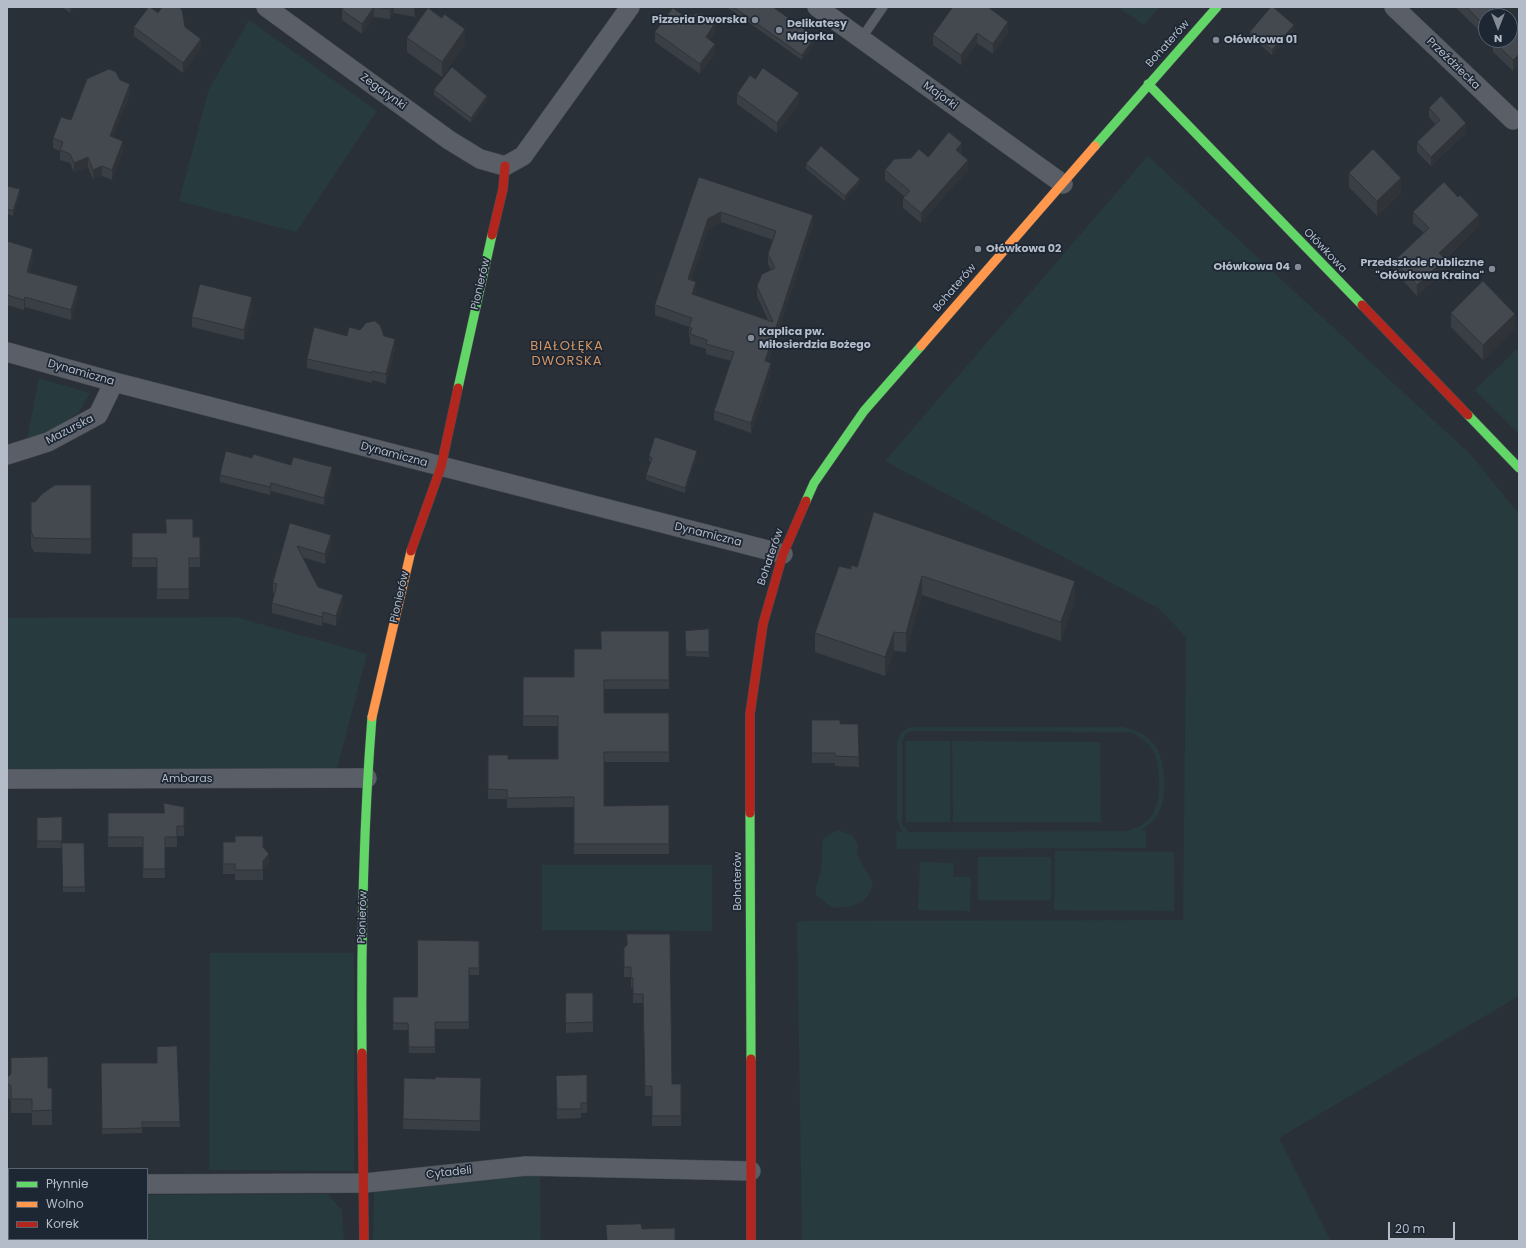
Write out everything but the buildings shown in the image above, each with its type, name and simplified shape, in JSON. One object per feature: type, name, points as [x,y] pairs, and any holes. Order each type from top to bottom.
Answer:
[{"type":"street","name":"Zegarynki","points":[[266,7],[449,140],[480,159],[505,166]]},
{"type":"street","points":[[505,166],[523,156],[630,7]]},
{"type":"street","name":"Majorki","points":[[817,7],[1063,184]]},
{"type":"street","name":"Bohaterów","points":[[751,1241],[750,714],[763,624],[783,554],[814,483],[864,411],[1063,184],[1148,84],[1217,7]]},
{"type":"street","name":"Przeździecka","points":[[1394,7],[1513,120]]},
{"type":"street","name":"Ołówkowa","points":[[1148,84],[1519,468]]},
{"type":"street","name":"Pionierów","points":[[364,1241],[365,1182],[361,966],[367,778],[372,715],[411,549],[442,467],[469,335],[503,189],[505,166]]},
{"type":"street","name":"Dynamiczna","points":[[7,352],[114,382],[783,554]]},
{"type":"street","name":"Mazurska","points":[[7,455],[48,442],[98,416],[114,382]]},
{"type":"street","name":"Ambaras","points":[[7,779],[367,778]]},
{"type":"street","name":"Cytadeli","points":[[148,1184],[365,1182],[526,1166],[751,1171]]},
{"type":"lane","points":[[862,39],[883,7]]},
{"type":"green space","points":[[1118,7],[1159,7],[1144,25]]},
{"type":"green space","points":[[249,20],[377,111],[296,232],[179,201],[209,89]]},
{"type":"green space","points":[[1148,156],[1470,454],[1519,514],[1519,996],[1279,1138],[1331,1241],[802,1241],[797,921],[1183,920],[1186,637],[1158,608],[885,461]]},
{"type":"green space","points":[[1519,347],[1519,434],[1475,390]]},
{"type":"green space","points":[[39,378],[90,393],[79,412],[59,426],[27,440]]},
{"type":"green space","points":[[236,617],[367,654],[337,769],[7,771],[7,618]]},
{"type":"green space","points":[[911,727],[1122,727],[1142,734],[1150,739],[1155,746],[1162,763],[1164,773],[1164,792],[1161,807],[1158,814],[1141,831],[1146,831],[1146,848],[897,849],[896,832],[902,832],[897,820],[897,742],[901,732]],"holes":[[[911,731],[1129,732],[1137,735],[1153,750],[1159,772],[1159,790],[1154,813],[1144,823],[1136,828],[1127,831],[909,832],[902,824],[902,742],[905,734]]]},
{"type":"green space","points":[[906,741],[950,741],[950,822],[906,822]]},
{"type":"green space","points":[[952,741],[1100,742],[1101,822],[953,822]]},
{"type":"green space","points":[[837,830],[852,835],[858,844],[857,855],[873,883],[871,891],[864,900],[853,905],[832,908],[816,895],[816,890],[822,864],[823,839]]},
{"type":"green space","points":[[1055,851],[1174,852],[1174,911],[1054,910]]},
{"type":"green space","points":[[978,857],[1051,857],[1051,900],[978,900]]},
{"type":"green space","points":[[920,862],[954,863],[953,877],[971,877],[970,911],[918,910]]},
{"type":"green space","points":[[542,865],[712,865],[712,931],[542,930]]},
{"type":"green space","points":[[210,953],[354,953],[354,1171],[209,1170]]},
{"type":"green space","points":[[490,1174],[540,1175],[541,1241],[373,1241],[374,1191]]},
{"type":"green space","points":[[327,1194],[342,1210],[344,1241],[87,1241],[148,1240],[148,1195]]},
{"type":"traffic: fast","points":[[1095,146],[1217,7]]},
{"type":"traffic: fast","points":[[1148,84],[1362,305]]},
{"type":"traffic: fast","points":[[458,388],[492,235]]},
{"type":"traffic: fast","points":[[806,501],[814,483],[864,411],[921,346]]},
{"type":"traffic: fast","points":[[1468,415],[1519,468]]},
{"type":"traffic: fast","points":[[362,1053],[363,885],[366,801],[372,717]]},
{"type":"traffic: fast","points":[[750,813],[751,1059]]},
{"type":"traffic: slow","points":[[921,346],[1095,146]]},
{"type":"traffic: slow","points":[[372,717],[411,551]]},
{"type":"traffic: jam","points":[[492,235],[503,189],[505,166]]},
{"type":"traffic: jam","points":[[1362,305],[1468,415]]},
{"type":"traffic: jam","points":[[411,551],[441,467],[458,388]]},
{"type":"traffic: jam","points":[[750,813],[750,714],[763,624],[783,554],[806,501]]},
{"type":"traffic: jam","points":[[362,1053],[364,1241]]},
{"type":"traffic: jam","points":[[751,1059],[751,1241]]},
{"type":"place","name":"Pizzeria Dworska","points":[[755,20]]},
{"type":"place","name":"Delikatesy Majorka","points":[[779,30]]},
{"type":"place","name":"Ołówkowa 01","points":[[1216,40]]},
{"type":"place","name":"Ołówkowa 02","points":[[978,249]]},
{"type":"place","name":"Ołówkowa 04","points":[[1298,267]]},
{"type":"place","name":"Przedszkole Publiczne \"Ołówkowa Kraina\"","points":[[1492,269]]},
{"type":"place","name":"Kaplica pw. Miłosierdzia Bożego","points":[[751,338]]},
{"type":"district","name":"BIAŁOŁĘKA DWORSKA","points":[[567,354]]}]
